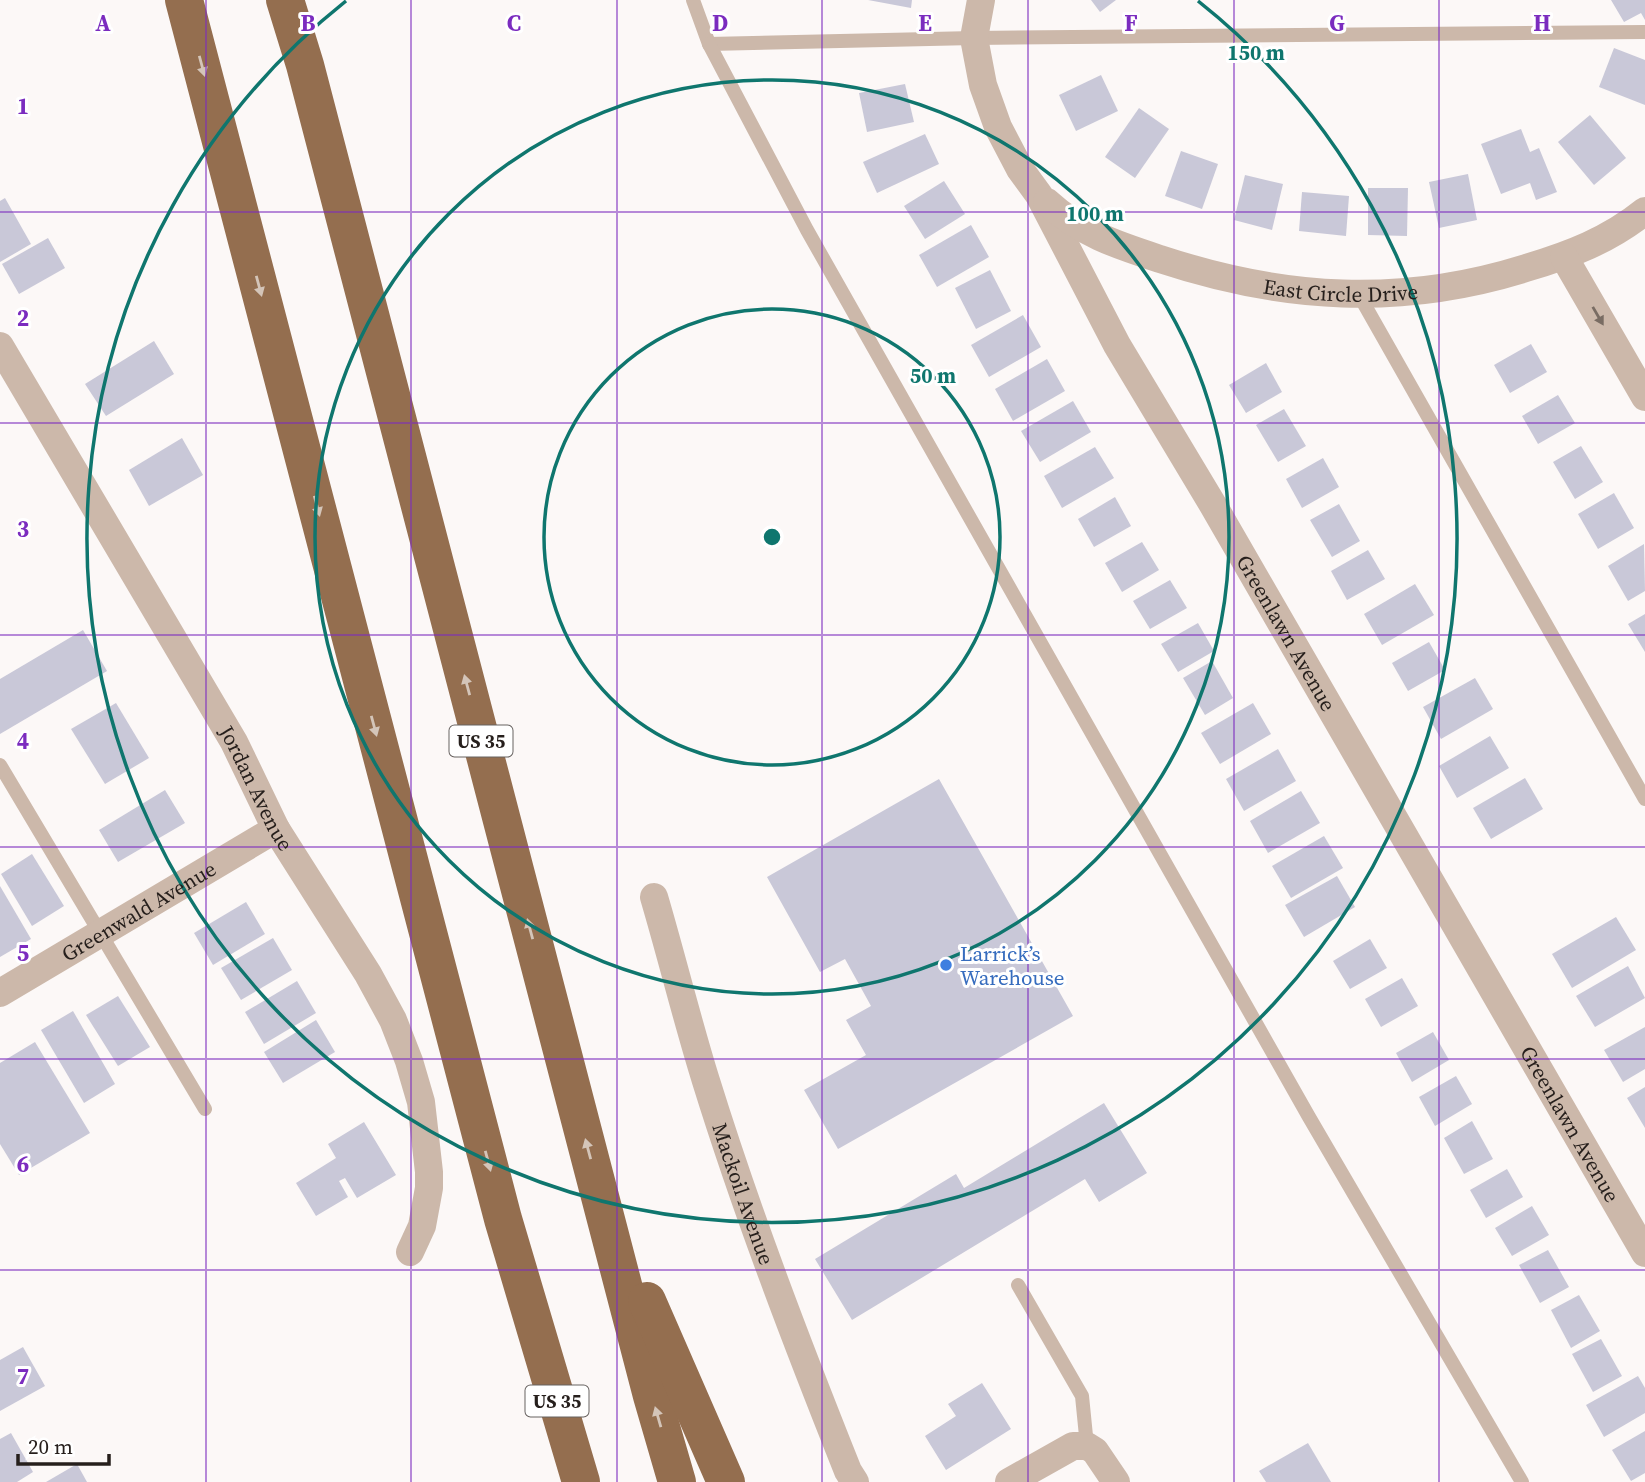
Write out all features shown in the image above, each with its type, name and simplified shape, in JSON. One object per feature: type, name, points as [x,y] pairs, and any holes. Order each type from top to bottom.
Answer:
[{"type":"highway","name":"US 35","points":[[184,0],[500,1206],[581,1482]]},
{"type":"highway","name":"US 35","points":[[285,0],[305,65],[652,1396],[677,1482]]},
{"type":"highway","points":[[598,1189],[726,1482]]},
{"type":"highway","points":[[533,1320],[568,1482]]},
{"type":"street","name":"Greenlawn Avenue","points":[[981,0],[974,38],[983,85],[998,127],[1020,169],[1039,195],[1117,345],[1213,505],[1645,1253]]},
{"type":"street","name":"East Circle Drive","points":[[1039,195],[1062,216],[1089,234],[1203,274],[1262,287],[1359,295],[1444,288],[1507,274],[1591,246],[1645,211]]},
{"type":"street","points":[[1564,257],[1645,397]]},
{"type":"street","name":"Jordan Avenue","points":[[0,346],[234,743],[276,829],[368,974],[393,1020],[409,1060],[421,1102],[429,1188],[422,1226],[410,1252]]},
{"type":"street","name":"Greenwald Avenue","points":[[0,993],[276,829]]},
{"type":"street","name":"Mackoil Avenue","points":[[654,897],[706,1081],[737,1175],[813,1382],[848,1471],[855,1482]]},
{"type":"street","points":[[1009,1482],[1073,1446],[1087,1446],[1095,1451],[1116,1482]]},
{"type":"lane","points":[[694,0],[709,44],[807,230],[1302,1105],[1522,1482]]},
{"type":"lane","points":[[709,44],[974,38],[1645,32]]},
{"type":"lane","points":[[1359,295],[1645,799]]},
{"type":"lane","points":[[0,765],[205,1109]]},
{"type":"lane","points":[[1018,1285],[1082,1396],[1087,1446]]},
{"type":"building","points":[[868,0],[912,0],[911,8]]},
{"type":"building","points":[[1091,0],[1116,0],[1100,12]]},
{"type":"building","points":[[1611,0],[1645,0],[1645,20],[1641,13],[1624,22]]},
{"type":"building","points":[[1614,48],[1645,60],[1645,105],[1599,87]]},
{"type":"building","points":[[1101,75],[1118,111],[1076,131],[1059,95]]},
{"type":"building","points":[[905,84],[914,122],[867,132],[859,93]]},
{"type":"building","points":[[1139,108],[1169,129],[1135,178],[1105,157]]},
{"type":"building","points":[[1590,115],[1626,158],[1594,185],[1558,142]]},
{"type":"building","points":[[1521,129],[1530,152],[1539,148],[1557,192],[1536,200],[1530,183],[1501,194],[1481,144]]},
{"type":"building","points":[[925,134],[939,164],[877,193],[863,162]]},
{"type":"building","points":[[1181,151],[1218,164],[1202,209],[1165,196]]},
{"type":"building","points":[[1468,174],[1477,220],[1439,228],[1429,182]]},
{"type":"building","points":[[1245,175],[1283,184],[1272,230],[1234,220]]},
{"type":"building","points":[[944,181],[965,214],[925,239],[904,206]]},
{"type":"building","points":[[1368,188],[1408,188],[1407,236],[1368,235]]},
{"type":"building","points":[[1302,192],[1349,196],[1346,236],[1299,231]]},
{"type":"building","points":[[5,198],[31,244],[0,262],[0,201]]},
{"type":"building","points":[[971,225],[989,257],[937,287],[919,255]]},
{"type":"building","points":[[48,238],[65,268],[19,294],[2,264]]},
{"type":"building","points":[[990,270],[1011,311],[976,329],[955,288]]},
{"type":"building","points":[[1023,315],[1041,347],[989,377],[971,345]]},
{"type":"building","points":[[154,341],[174,374],[106,416],[85,384]]},
{"type":"building","points":[[1531,344],[1547,372],[1510,393],[1494,365]]},
{"type":"building","points":[[1047,359],[1065,391],[1013,421],[995,389]]},
{"type":"building","points":[[1266,363],[1282,392],[1246,413],[1229,385]]},
{"type":"building","points":[[1558,395],[1575,423],[1538,444],[1522,416]]},
{"type":"building","points":[[1073,401],[1091,432],[1040,462],[1021,431]]},
{"type":"building","points":[[1284,409],[1306,446],[1278,462],[1256,425]]},
{"type":"building","points":[[182,438],[203,475],[149,506],[129,470]]},
{"type":"building","points":[[1581,446],[1603,482],[1575,499],[1553,462]]},
{"type":"building","points":[[1095,447],[1114,478],[1062,508],[1044,476]]},
{"type":"building","points":[[1323,458],[1339,487],[1302,508],[1286,479]]},
{"type":"building","points":[[1614,493],[1634,528],[1598,549],[1578,514]]},
{"type":"building","points":[[1115,497],[1131,526],[1094,547],[1078,519]]},
{"type":"building","points":[[1339,504],[1360,541],[1332,557],[1310,520]]},
{"type":"building","points":[[1142,542],[1159,570],[1122,592],[1105,563]]},
{"type":"building","points":[[1644,544],[1645,591],[1628,601],[1608,566]]},
{"type":"building","points":[[1368,550],[1385,579],[1347,600],[1331,571]]},
{"type":"building","points":[[1170,580],[1187,608],[1150,629],[1133,601]]},
{"type":"building","points":[[1415,584],[1434,615],[1382,645],[1364,614]]},
{"type":"building","points":[[1645,614],[1645,652],[1628,624]]},
{"type":"building","points":[[1198,623],[1214,651],[1178,672],[1161,644]]},
{"type":"building","points":[[83,630],[107,671],[0,734],[0,679]]},
{"type":"building","points":[[1429,642],[1445,670],[1408,691],[1392,663]]},
{"type":"building","points":[[1212,661],[1233,698],[1205,715],[1183,678]]},
{"type":"building","points":[[1475,678],[1493,709],[1441,739],[1423,707]]},
{"type":"building","points":[[116,703],[149,758],[105,784],[71,729]]},
{"type":"building","points":[[1253,703],[1271,734],[1220,764],[1201,733]]},
{"type":"building","points":[[1490,736],[1509,768],[1457,798],[1439,766]]},
{"type":"building","points":[[1278,749],[1296,781],[1244,811],[1226,779]]},
{"type":"building","points":[[1525,778],[1543,809],[1491,839],[1473,808]]},
{"type":"building","name":"Larrick’s Warehouse","points":[[939,779],[1073,1016],[838,1149],[804,1090],[866,1055],[846,1020],[871,1006],[845,959],[820,972],[767,877]]},
{"type":"building","points":[[165,790],[185,823],[118,862],[99,830]]},
{"type":"building","points":[[1301,791],[1320,823],[1268,853],[1250,821]]},
{"type":"building","points":[[1324,836],[1343,868],[1291,898],[1272,866]]},
{"type":"building","points":[[32,854],[64,906],[32,926],[1,874]]},
{"type":"building","points":[[1337,876],[1355,907],[1304,937],[1285,905]]},
{"type":"building","points":[[0,886],[31,939],[0,957]]},
{"type":"building","points":[[246,902],[265,934],[213,965],[194,933]]},
{"type":"building","points":[[1616,917],[1636,950],[1572,988],[1552,954]]},
{"type":"building","points":[[273,938],[292,970],[241,1000],[221,968]]},
{"type":"building","points":[[1370,939],[1387,968],[1350,989],[1333,961]]},
{"type":"building","points":[[1628,966],[1645,998],[1595,1027],[1576,996]]},
{"type":"building","points":[[1402,978],[1418,1006],[1381,1027],[1365,999]]},
{"type":"building","points":[[297,981],[316,1013],[264,1044],[245,1012]]},
{"type":"building","points":[[118,996],[150,1047],[118,1066],[86,1015]]},
{"type":"building","points":[[73,1011],[115,1084],[84,1103],[41,1030]]},
{"type":"building","points":[[316,1020],[335,1052],[283,1083],[264,1052]]},
{"type":"building","points":[[1645,1027],[1645,1069],[1623,1082],[1604,1050]]},
{"type":"building","points":[[1433,1032],[1449,1060],[1412,1082],[1396,1053]]},
{"type":"building","points":[[35,1042],[90,1133],[19,1175],[0,1144],[0,1063]]},
{"type":"building","points":[[1456,1076],[1472,1104],[1435,1126],[1419,1097]]},
{"type":"building","points":[[1645,1087],[1645,1128],[1627,1098]]},
{"type":"building","points":[[1104,1103],[1147,1173],[1099,1202],[1085,1179],[852,1320],[815,1259],[956,1174],[964,1188]]},
{"type":"building","points":[[1472,1121],[1493,1159],[1464,1174],[1444,1138]]},
{"type":"building","points":[[364,1122],[396,1175],[357,1198],[345,1178],[339,1181],[348,1197],[316,1216],[296,1183],[336,1158],[328,1144]]},
{"type":"building","points":[[1507,1169],[1523,1197],[1486,1218],[1470,1190]]},
{"type":"building","points":[[1532,1206],[1549,1235],[1512,1256],[1495,1228]]},
{"type":"building","points":[[1548,1250],[1569,1287],[1540,1303],[1519,1265]]},
{"type":"building","points":[[1579,1295],[1600,1331],[1571,1348],[1551,1310]]},
{"type":"building","points":[[1601,1339],[1622,1376],[1593,1392],[1572,1354]]},
{"type":"building","points":[[23,1347],[45,1386],[0,1411],[0,1360]]},
{"type":"building","points":[[1638,1376],[1645,1388],[1645,1413],[1604,1437],[1586,1405]]},
{"type":"building","points":[[982,1383],[1011,1429],[946,1470],[925,1436],[956,1416],[948,1404]]},
{"type":"building","points":[[1645,1431],[1645,1473],[1631,1481],[1612,1450]]},
{"type":"building","points":[[11,1433],[33,1472],[17,1482],[0,1482],[0,1439]]},
{"type":"building","points":[[1308,1443],[1331,1482],[1266,1482],[1259,1471]]},
{"type":"building","points":[[77,1464],[87,1482],[46,1482]]},
{"type":"place","name":"Larrick’s Warehouse","points":[[946,965]]}]
